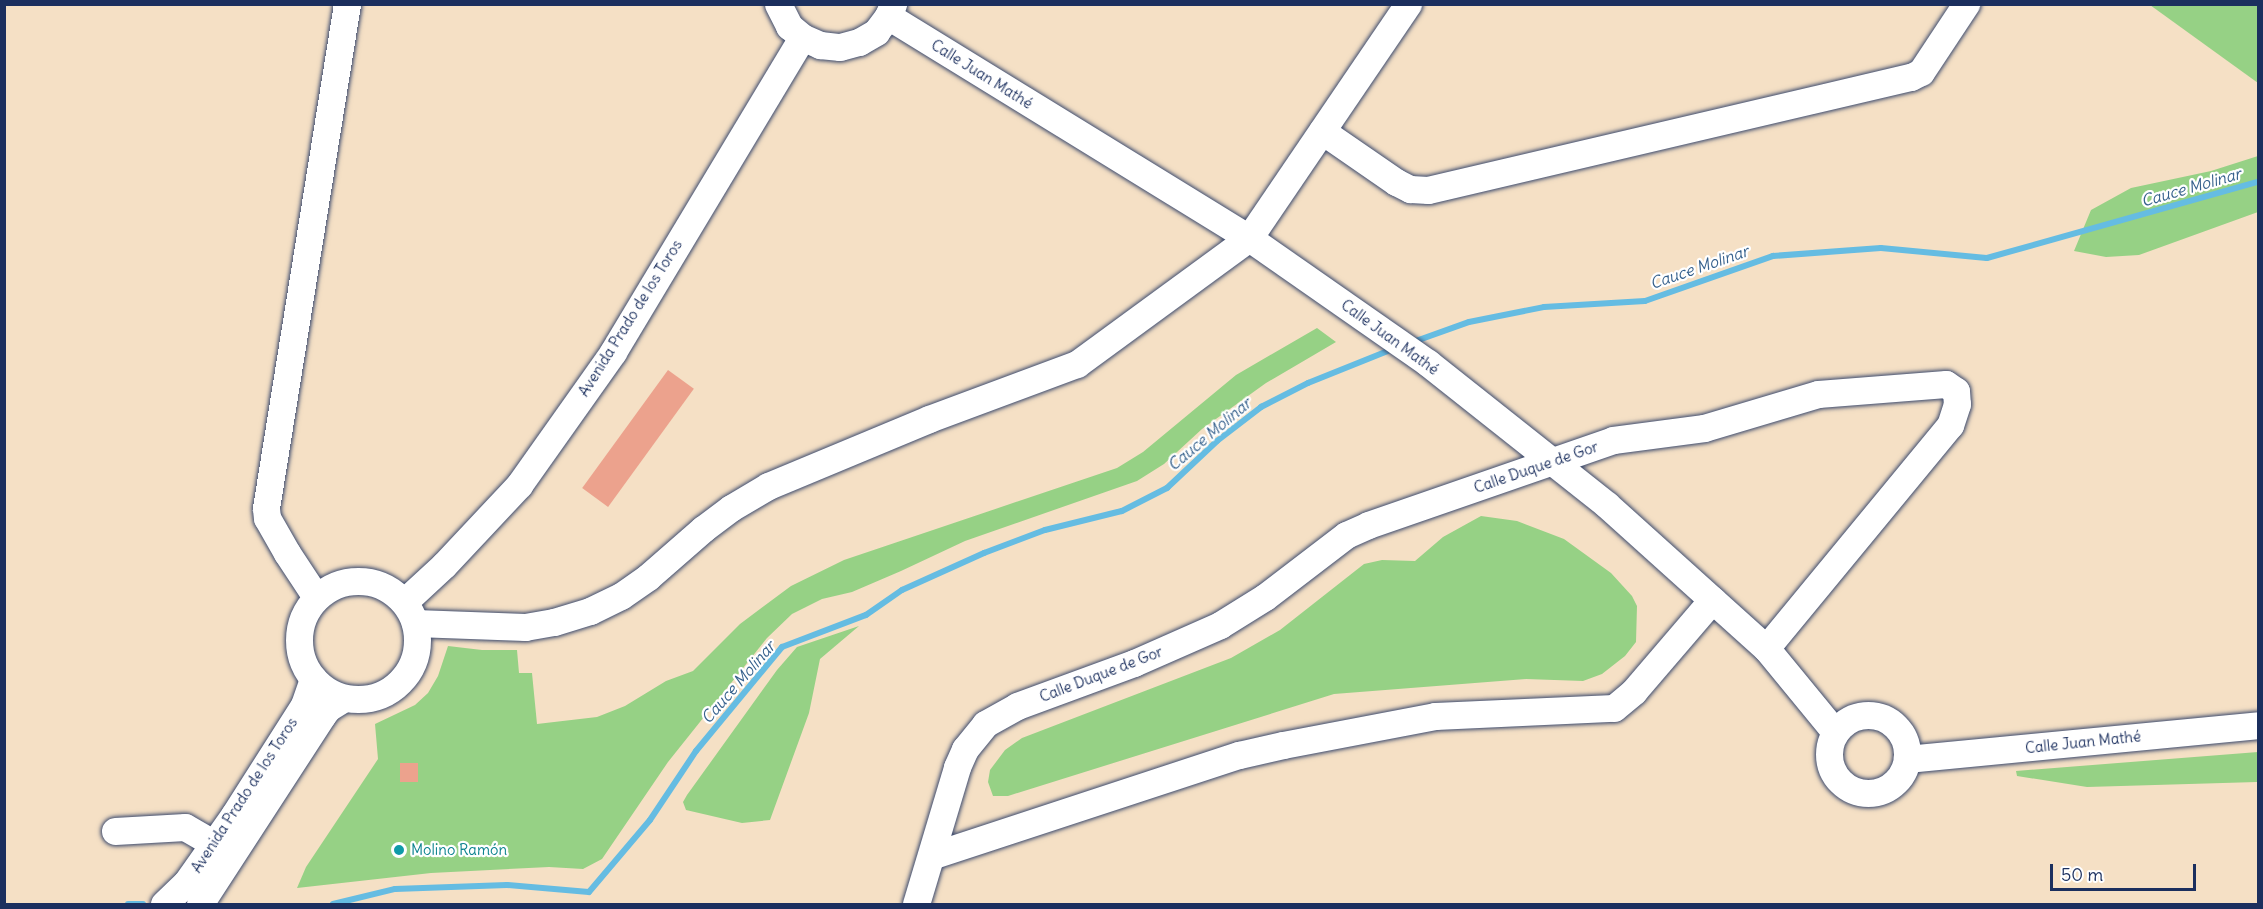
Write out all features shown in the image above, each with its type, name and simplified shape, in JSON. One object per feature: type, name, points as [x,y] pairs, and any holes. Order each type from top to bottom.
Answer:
[{"type":"street","points":[[316,597],[267,518],[266,508],[347,4]]},
{"type":"street","points":[[778,4],[789,26],[802,37],[820,45],[840,47],[859,42],[876,32],[890,10]]},
{"type":"street","points":[[410,613],[525,627],[554,622],[590,611],[630,590],[703,529],[731,508],[768,486],[929,419],[1077,363],[1249,238],[1408,4]]},
{"type":"street","points":[[1322,131],[1396,182],[1410,189],[1428,190],[1911,77],[1921,72],[1966,4]]},
{"type":"street","name":"Calle Juan Mathé","points":[[890,10],[1249,238],[1421,358],[1607,505],[1766,648],[1834,732]]},
{"type":"street","name":"Avenida Prado de los Toros","points":[[410,613],[452,557],[519,485],[613,352],[802,37]]},
{"type":"street","name":"Calle Duque de Gor","points":[[916,904],[965,749],[985,724],[999,714],[1134,663],[1220,625],[1265,597],[1335,542],[1368,525],[1613,440],[1704,428],[1818,394],[1932,383],[1946,384],[1956,390],[1957,404],[1950,425],[1766,648]]},
{"type":"street","points":[[352,581],[371,582],[389,589],[410,613],[418,642],[414,660],[405,677],[391,690],[374,698],[344,698],[327,691],[313,679],[303,664],[299,637],[306,612],[316,597],[333,586],[352,581]]},
{"type":"street","points":[[931,856],[1239,755],[1283,745],[1435,716],[1614,708],[1634,691],[1712,600]]},
{"type":"street","name":"Avenida Prado de los Toros","points":[[197,894],[214,844],[304,705],[313,679]]},
{"type":"street","name":"Avenida Prado de los Toros","points":[[164,904],[197,894],[328,708],[344,698]]},
{"type":"street","points":[[1868,714],[1881,716],[1893,722],[1902,733],[1907,746],[1907,759],[1899,777],[1885,789],[1866,793],[1848,788],[1831,769],[1829,743],[1834,732],[1844,722],[1855,716],[1868,714]]},
{"type":"street","name":"Calle Juan Mathé","points":[[1907,759],[2259,724]]},
{"type":"street","points":[[115,831],[185,827],[214,844]]},
{"type":"green space","points":[[2150,5],[2258,5],[2258,83]]},
{"type":"green space","points":[[2258,156],[2258,212],[2139,255],[2106,257],[2074,251],[2091,210],[2131,188],[2211,171]]},
{"type":"green space","points":[[1317,328],[1336,342],[1266,383],[1202,429],[1164,464],[1137,481],[965,541],[852,592],[822,599],[792,614],[767,638],[668,762],[602,859],[583,869],[549,867],[431,873],[297,888],[306,867],[378,759],[375,724],[415,705],[428,693],[438,676],[448,646],[482,650],[517,650],[519,673],[532,673],[537,724],[597,717],[625,706],[666,681],[693,671],[740,624],[791,586],[844,560],[1117,468],[1143,452],[1236,375]]},
{"type":"green space","points":[[1481,516],[1517,521],[1564,539],[1611,573],[1632,596],[1637,606],[1636,642],[1625,656],[1602,674],[1583,681],[1526,679],[1334,694],[1008,796],[993,796],[988,782],[990,770],[1005,750],[1022,738],[1231,658],[1280,630],[1364,564],[1382,560],[1415,561],[1443,537]]},
{"type":"green space","points":[[859,626],[820,659],[809,713],[770,820],[742,823],[686,810],[683,802],[687,795],[777,670],[797,647]]},
{"type":"green space","points":[[2258,752],[2257,782],[2087,787],[2017,776],[2016,771]]},
{"type":"building","points":[[668,370],[694,389],[608,507],[582,488]]},
{"type":"building","points":[[400,763],[418,763],[418,782],[400,782]]},
{"type":"waterway","name":"Cauce Molinar","points":[[1413,342],[1469,322],[1544,307],[1645,301],[1773,256],[1881,248],[1987,258],[2258,182]]},
{"type":"waterway","name":"Cauce Molinar","points":[[333,904],[395,889],[507,885],[589,892],[650,820],[696,751],[782,647],[866,615],[902,590],[984,553],[1045,530],[1122,511],[1167,488],[1217,441],[1261,407],[1308,383],[1395,348]]},
{"type":"waterway","name":"Cauce Molinar","points":[[128,904],[143,904]]},
{"type":"place","name":"Molino Ramón","points":[[399,850]]}]
